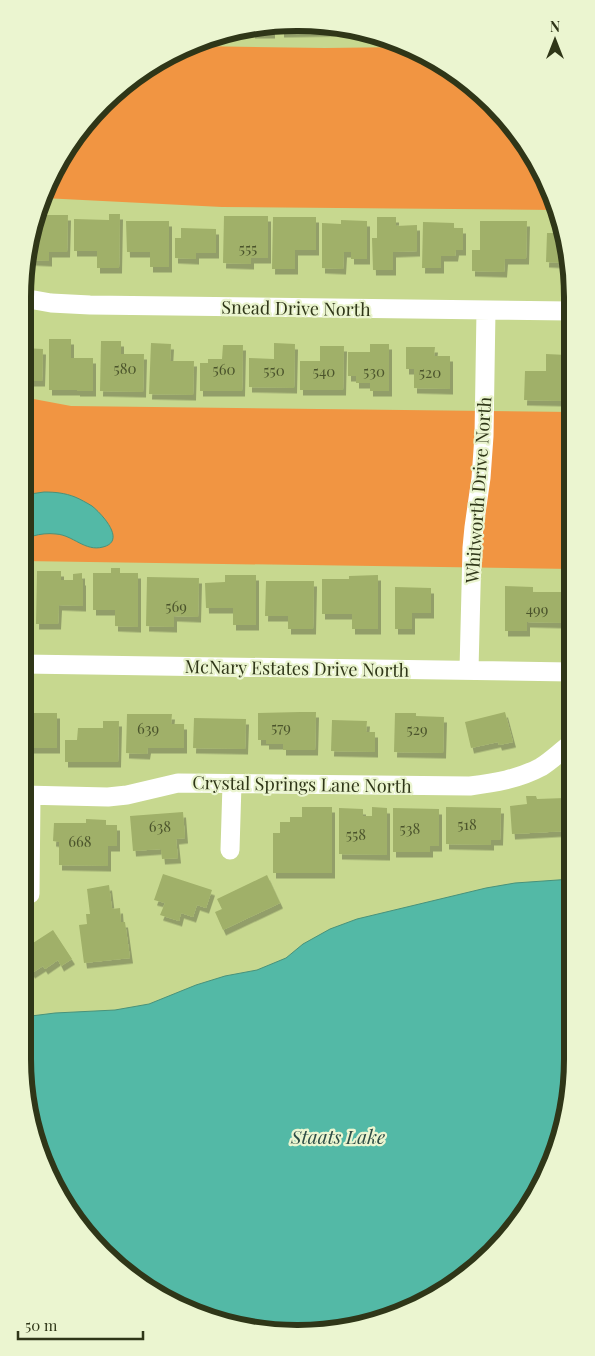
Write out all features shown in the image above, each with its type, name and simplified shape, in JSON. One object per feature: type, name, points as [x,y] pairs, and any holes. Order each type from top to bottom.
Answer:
[{"type":"street","name":"Snead Drive North","points":[[31,300],[90,306],[564,311]]},
{"type":"street","name":"Whitworth Drive North","points":[[469,670],[472,548],[484,436],[486,310]]},
{"type":"street","name":"McNary Estates Drive North","points":[[31,664],[564,672]]},
{"type":"street","name":"Crystal Springs Lane North","points":[[31,795],[108,797],[127,795],[178,783],[470,786],[518,777],[541,767],[564,750]]},
{"type":"street","points":[[230,850],[232,784]]},
{"type":"shaded area","points":[[209,46],[388,47],[431,67],[460,86],[486,109],[509,135],[528,164],[549,210],[222,207],[51,198],[67,164],[76,150],[86,135],[109,109],[135,86],[180,59]]},
{"type":"shaded area","points":[[31,398],[71,406],[564,412],[564,569],[31,561]]},
{"type":"water","points":[[44,492],[67,495],[92,506],[110,527],[113,539],[110,544],[97,548],[62,535],[47,534],[31,537],[31,494]]},
{"type":"water","name":"Staats Lake","points":[[564,880],[564,1058],[559,1110],[550,1144],[528,1192],[498,1234],[460,1270],[415,1297],[383,1311],[349,1320],[298,1325],[246,1320],[212,1311],[164,1289],[122,1259],[86,1221],[59,1176],[40,1127],[32,1076],[31,1016],[115,1010],[149,1004],[196,985],[225,976],[257,970],[286,958],[303,944],[330,929],[357,919],[486,888],[515,883]]},
{"type":"building","points":[[109,214],[120,214],[119,268],[97,268],[97,251],[74,251],[74,219],[109,220]]},
{"type":"building","points":[[44,215],[68,215],[67,252],[49,252],[49,261],[34,260]]},
{"type":"building","points":[[224,216],[268,216],[268,258],[251,258],[251,264],[223,263]]},
{"type":"building","points":[[273,217],[316,217],[316,250],[295,250],[295,269],[272,269]]},
{"type":"building","points":[[377,217],[396,217],[396,226],[417,225],[417,251],[393,252],[393,270],[373,270],[372,238],[377,238]]},
{"type":"building","points":[[341,220],[367,221],[367,259],[351,259],[351,252],[344,252],[343,269],[322,268],[322,223],[341,224]]},
{"type":"building","points":[[126,221],[169,221],[169,267],[150,267],[150,252],[127,252]]},
{"type":"building","points":[[480,221],[527,221],[526,259],[505,259],[504,272],[472,271],[472,250],[480,250]]},
{"type":"building","points":[[423,222],[454,223],[454,228],[463,228],[463,250],[456,250],[455,256],[441,256],[441,268],[422,268]]},
{"type":"building","points":[[181,228],[216,229],[216,253],[196,253],[196,259],[175,258],[175,238],[181,238]]},
{"type":"building","points":[[547,233],[556,233],[561,263],[546,262]]},
{"type":"building","points":[[49,339],[71,339],[71,358],[93,358],[93,391],[49,390]]},
{"type":"building","points":[[101,341],[121,341],[121,354],[144,354],[143,392],[100,391]]},
{"type":"building","points":[[151,343],[171,344],[170,361],[194,361],[193,395],[149,394]]},
{"type":"building","points":[[274,343],[295,344],[294,388],[249,387],[249,358],[274,359]]},
{"type":"building","points":[[370,344],[389,344],[389,391],[370,391],[370,383],[356,383],[356,376],[348,376],[348,352],[370,352]]},
{"type":"building","points":[[223,345],[243,345],[242,391],[200,391],[200,363],[208,363],[208,359],[222,359]]},
{"type":"building","points":[[320,346],[344,346],[343,390],[300,390],[300,361],[320,361]]},
{"type":"building","points":[[406,347],[435,347],[434,356],[450,356],[450,389],[414,388],[414,369],[406,369]]},
{"type":"building","points":[[31,348],[43,349],[42,381],[31,381]]},
{"type":"building","points":[[546,354],[564,355],[564,401],[524,400],[525,371],[546,371]]},
{"type":"building","points":[[111,568],[120,568],[120,573],[138,573],[138,627],[115,626],[115,610],[93,610],[93,573],[111,573]]},
{"type":"building","points":[[37,571],[61,571],[61,580],[73,580],[73,574],[82,573],[83,606],[59,605],[58,624],[36,624]]},
{"type":"building","points":[[225,575],[256,575],[256,625],[233,625],[233,608],[206,608],[205,583],[225,582]]},
{"type":"building","points":[[378,575],[378,629],[352,629],[352,614],[322,614],[322,579],[349,579],[349,576]]},
{"type":"building","points":[[147,577],[199,578],[198,617],[174,616],[174,627],[146,626]]},
{"type":"building","points":[[266,581],[314,581],[313,629],[288,629],[288,616],[265,616]]},
{"type":"building","points":[[505,586],[533,587],[533,592],[564,592],[564,623],[527,622],[527,631],[505,631]]},
{"type":"building","points":[[395,587],[431,588],[431,613],[412,613],[412,629],[395,629]]},
{"type":"building","points":[[316,712],[315,750],[283,750],[283,744],[266,744],[266,740],[258,740],[258,713]]},
{"type":"building","points":[[505,712],[513,742],[499,745],[498,742],[471,748],[465,722]]},
{"type":"building","points":[[31,713],[57,713],[57,748],[31,748]]},
{"type":"building","points":[[395,713],[416,713],[416,716],[444,717],[443,753],[394,752]]},
{"type":"building","points":[[127,714],[172,714],[171,724],[184,724],[184,748],[148,748],[147,754],[126,753]]},
{"type":"building","points":[[194,718],[246,719],[245,749],[193,748]]},
{"type":"building","points":[[332,720],[367,721],[366,732],[375,732],[375,752],[331,751]]},
{"type":"building","points":[[103,721],[119,721],[118,762],[65,762],[65,740],[77,740],[78,728],[103,728]]},
{"type":"building","points":[[526,796],[536,796],[537,799],[564,798],[564,831],[512,834],[510,806],[527,804]]},
{"type":"building","points":[[302,807],[332,807],[332,873],[273,873],[273,833],[280,833],[280,822],[290,822],[290,817],[302,817]]},
{"type":"building","points":[[372,807],[387,808],[387,855],[339,854],[339,808],[363,809],[363,816],[372,816]]},
{"type":"building","points":[[446,807],[501,808],[500,840],[491,840],[491,845],[446,844]]},
{"type":"building","points":[[393,808],[439,809],[439,846],[430,846],[430,852],[393,852]]},
{"type":"building","points":[[183,812],[185,838],[176,839],[178,858],[162,859],[161,849],[133,851],[130,816]]},
{"type":"building","points":[[86,819],[106,820],[106,825],[117,825],[117,846],[108,846],[108,866],[59,865],[59,842],[53,841],[54,823],[86,823]]},
{"type":"building","points":[[163,874],[212,890],[206,908],[197,905],[193,917],[181,913],[179,921],[160,915],[165,903],[154,900]]},
{"type":"building","points":[[267,875],[280,903],[223,930],[215,912],[222,909],[217,899]]},
{"type":"building","points":[[109,885],[112,909],[120,908],[121,922],[125,922],[130,958],[84,963],[79,925],[87,924],[86,914],[90,914],[87,889]]},
{"type":"building","points":[[53,930],[72,959],[61,966],[58,960],[45,969],[43,966],[32,973],[31,940],[33,943]]}]
